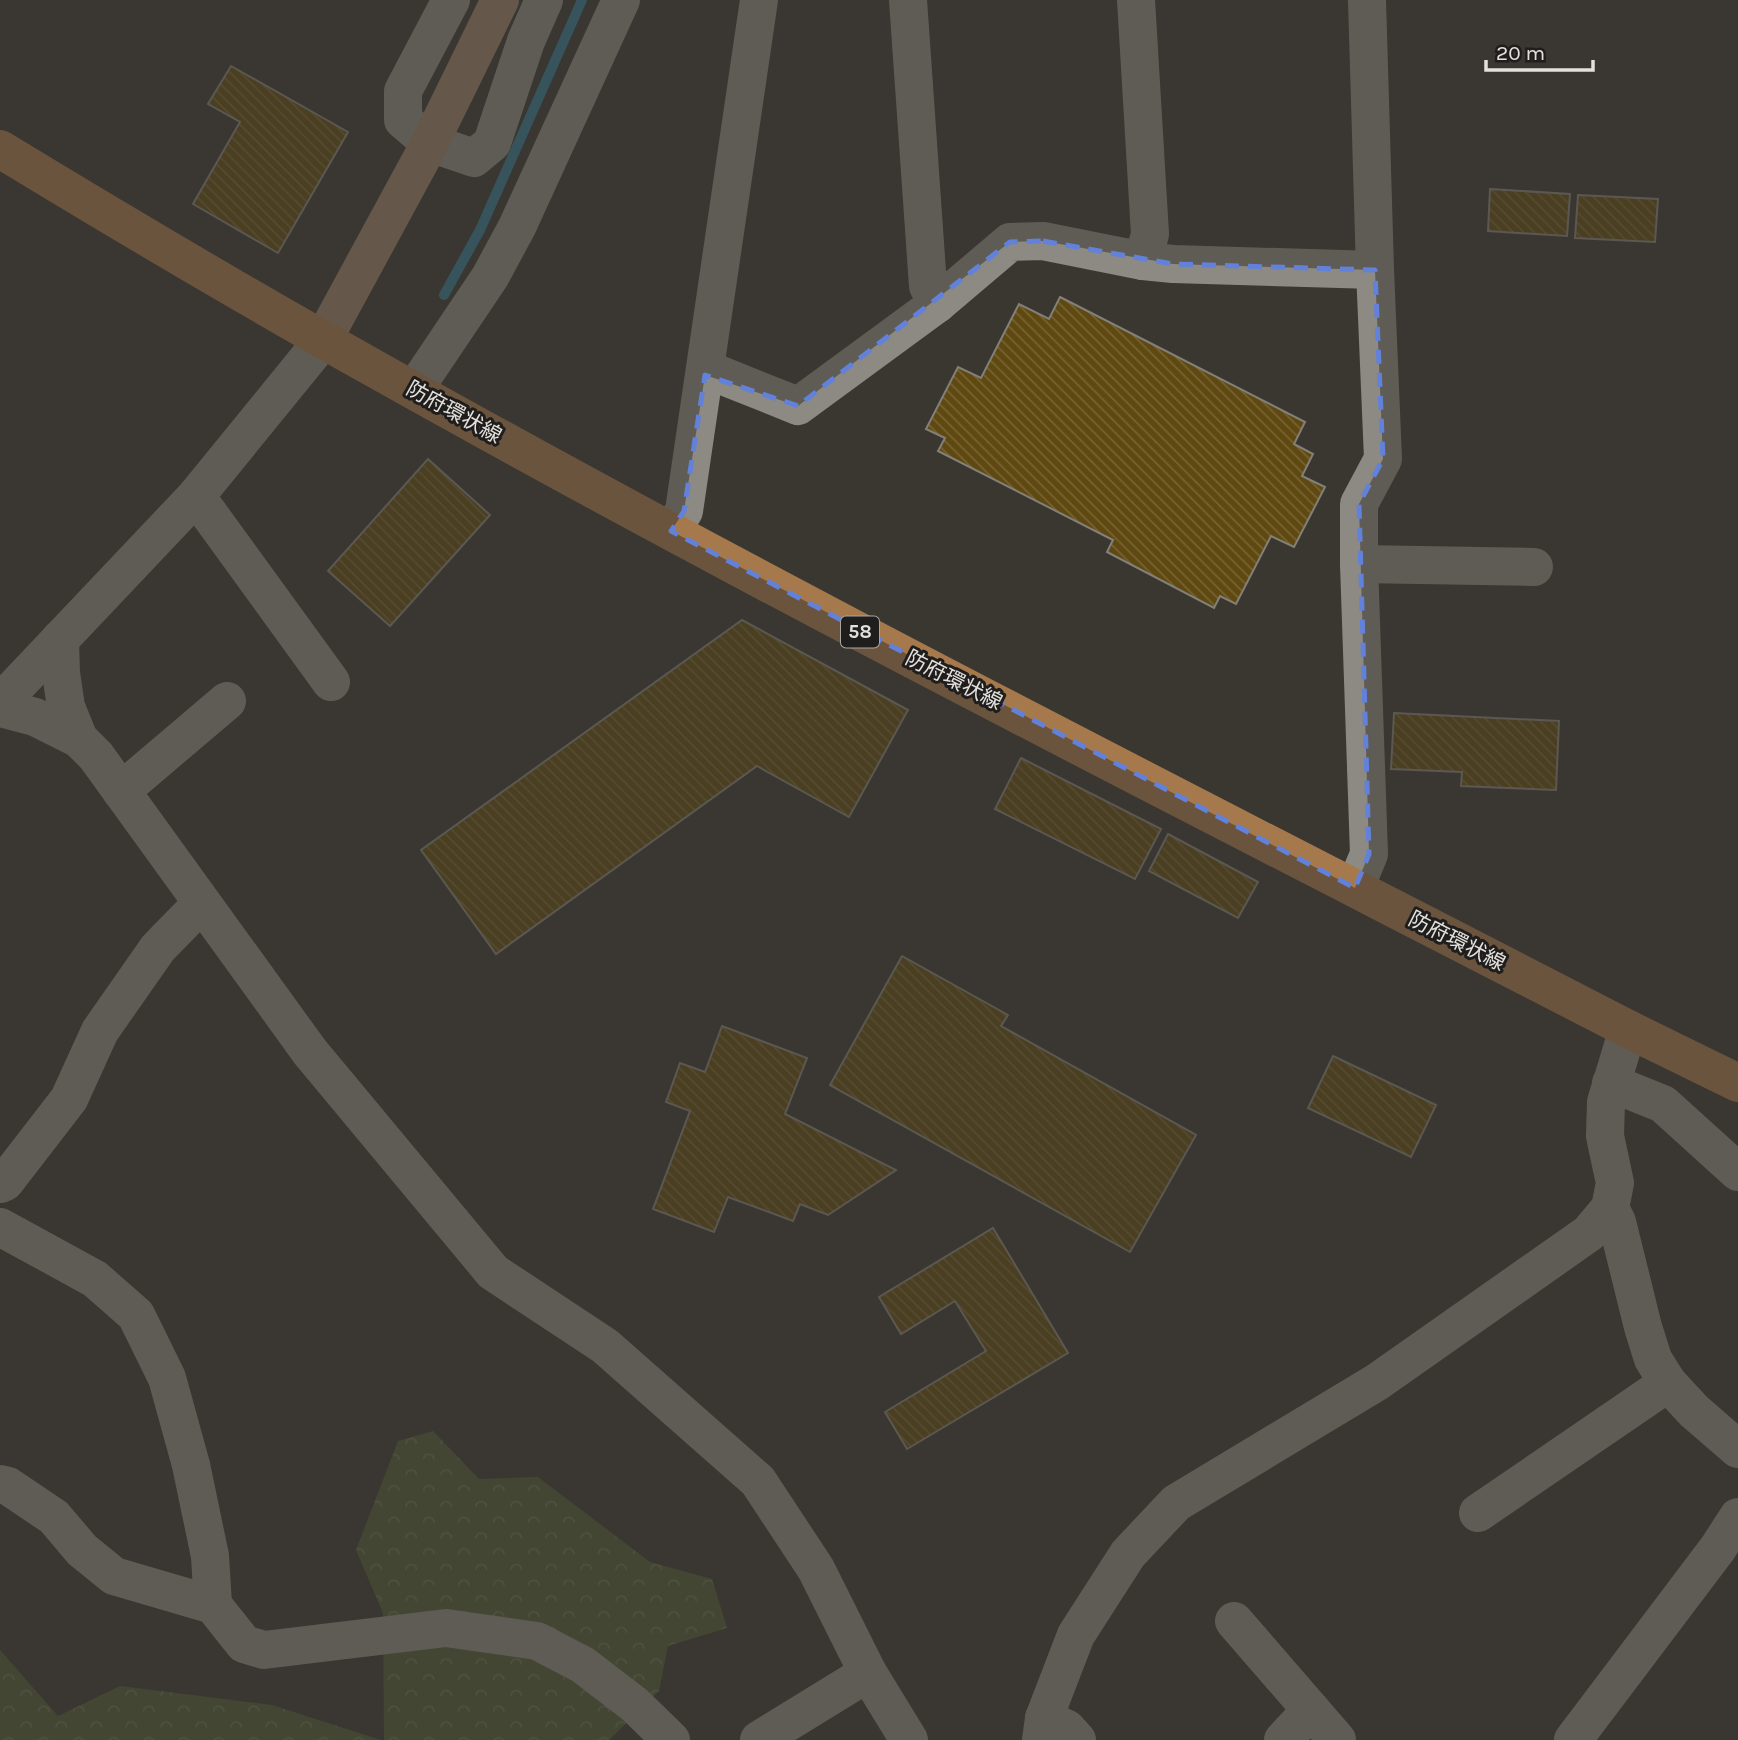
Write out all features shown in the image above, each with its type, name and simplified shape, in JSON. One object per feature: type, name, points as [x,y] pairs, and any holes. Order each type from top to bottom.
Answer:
[{"type":"main road","name":"防府環状線","points":[[0,149],[323,340],[818,610],[1628,1029],[1738,1083]]},
{"type":"street","points":[[451,0],[403,92],[403,120],[430,143],[474,158],[492,143],[526,41],[544,0]]},
{"type":"street","points":[[500,0],[430,143],[323,340],[196,496],[0,705],[35,717],[79,739],[96,756],[310,1052],[494,1272],[605,1346],[758,1481],[817,1569],[868,1672],[909,1740]]},
{"type":"street","points":[[414,390],[490,278],[621,0]]},
{"type":"street","points":[[671,531],[684,511],[759,0]]},
{"type":"street","points":[[908,0],[928,286],[937,304]]},
{"type":"street","points":[[1136,0],[1150,234],[1143,261]]},
{"type":"street","points":[[1354,888],[1369,854],[1359,504],[1383,458],[1367,0]]},
{"type":"street","points":[[705,375],[718,374],[798,406],[937,304],[1010,242],[1043,241],[1143,261],[1173,264],[1375,270]]},
{"type":"street","points":[[196,496],[331,682]]},
{"type":"street","points":[[1359,564],[1534,567]]},
{"type":"street","points":[[60,639],[66,707],[79,739]]},
{"type":"street","points":[[121,791],[227,701]]},
{"type":"street","points":[[0,1184],[5,1182],[69,1099],[100,1031],[158,948],[201,904]]},
{"type":"street","points":[[1077,1740],[1067,1729],[1043,1729],[1076,1635],[1128,1554],[1176,1503],[1377,1382],[1589,1233],[1610,1209],[1615,1183],[1605,1136],[1606,1102],[1628,1029]]},
{"type":"street","points":[[1611,1083],[1662,1104],[1738,1172]]},
{"type":"street","points":[[1610,1209],[1617,1222],[1653,1359],[1668,1383],[1694,1411],[1738,1449]]},
{"type":"street","points":[[0,1227],[95,1279],[136,1315],[167,1378],[191,1465],[210,1556],[213,1605],[244,1644],[264,1650],[446,1628],[537,1641],[583,1665],[635,1705],[671,1740]]},
{"type":"street","points":[[1478,1513],[1668,1383]]},
{"type":"street","points":[[0,1484],[8,1486],[54,1517],[82,1550],[114,1576],[213,1605]]},
{"type":"street","points":[[1573,1740],[1728,1556],[1738,1517]]},
{"type":"street","points":[[1234,1621],[1337,1740]]},
{"type":"street","points":[[759,1740],[868,1672]]},
{"type":"street","points":[[1283,1740],[1311,1710]]},
{"type":"highlighted area","points":[[1043,241],[1173,264],[1375,270],[1383,459],[1359,504],[1369,854],[1355,888],[671,531],[684,511],[705,375],[798,406],[1010,242]]},
{"type":"green space","points":[[433,1431],[479,1479],[538,1477],[650,1562],[712,1579],[727,1628],[668,1646],[659,1691],[609,1740],[384,1740],[383,1613],[356,1550],[398,1441]]},
{"type":"green space","points":[[0,1650],[58,1716],[120,1686],[272,1705],[381,1740],[0,1740]]},
{"type":"building","points":[[231,66],[348,132],[278,253],[193,204],[240,122],[208,104]]},
{"type":"building","points":[[1490,189],[1570,194],[1567,236],[1488,231]]},
{"type":"building","points":[[1578,195],[1658,199],[1655,242],[1575,238]]},
{"type":"building","points":[[1060,297],[1305,422],[1294,444],[1313,454],[1302,476],[1325,487],[1294,547],[1271,536],[1236,604],[1220,596],[1214,608],[1107,552],[1113,540],[938,451],[945,438],[926,429],[958,367],[981,378],[1019,304],[1049,319]]},
{"type":"building","points":[[428,459],[490,515],[390,626],[328,571]]},
{"type":"building","points":[[742,620],[908,710],[849,817],[757,766],[496,954],[421,850]]},
{"type":"building","points":[[1394,713],[1559,721],[1556,790],[1461,786],[1462,772],[1391,769]]},
{"type":"building","points":[[1021,758],[1161,829],[1135,879],[995,809]]},
{"type":"building","points":[[1168,834],[1258,882],[1238,918],[1149,871]]},
{"type":"building","points":[[902,956],[1008,1015],[1001,1026],[1196,1135],[1130,1252],[830,1085]]},
{"type":"building","points":[[722,1026],[807,1058],[785,1114],[896,1170],[828,1215],[800,1204],[793,1221],[728,1197],[714,1232],[653,1209],[690,1111],[666,1102],[680,1063],[705,1072]]},
{"type":"building","points":[[1333,1056],[1436,1105],[1411,1157],[1308,1108]]},
{"type":"building","points":[[993,1228],[1068,1353],[907,1449],[885,1412],[986,1351],[955,1301],[901,1334],[879,1297]]},
{"type":"waterway","points":[[444,295],[480,230],[582,0]]}]
